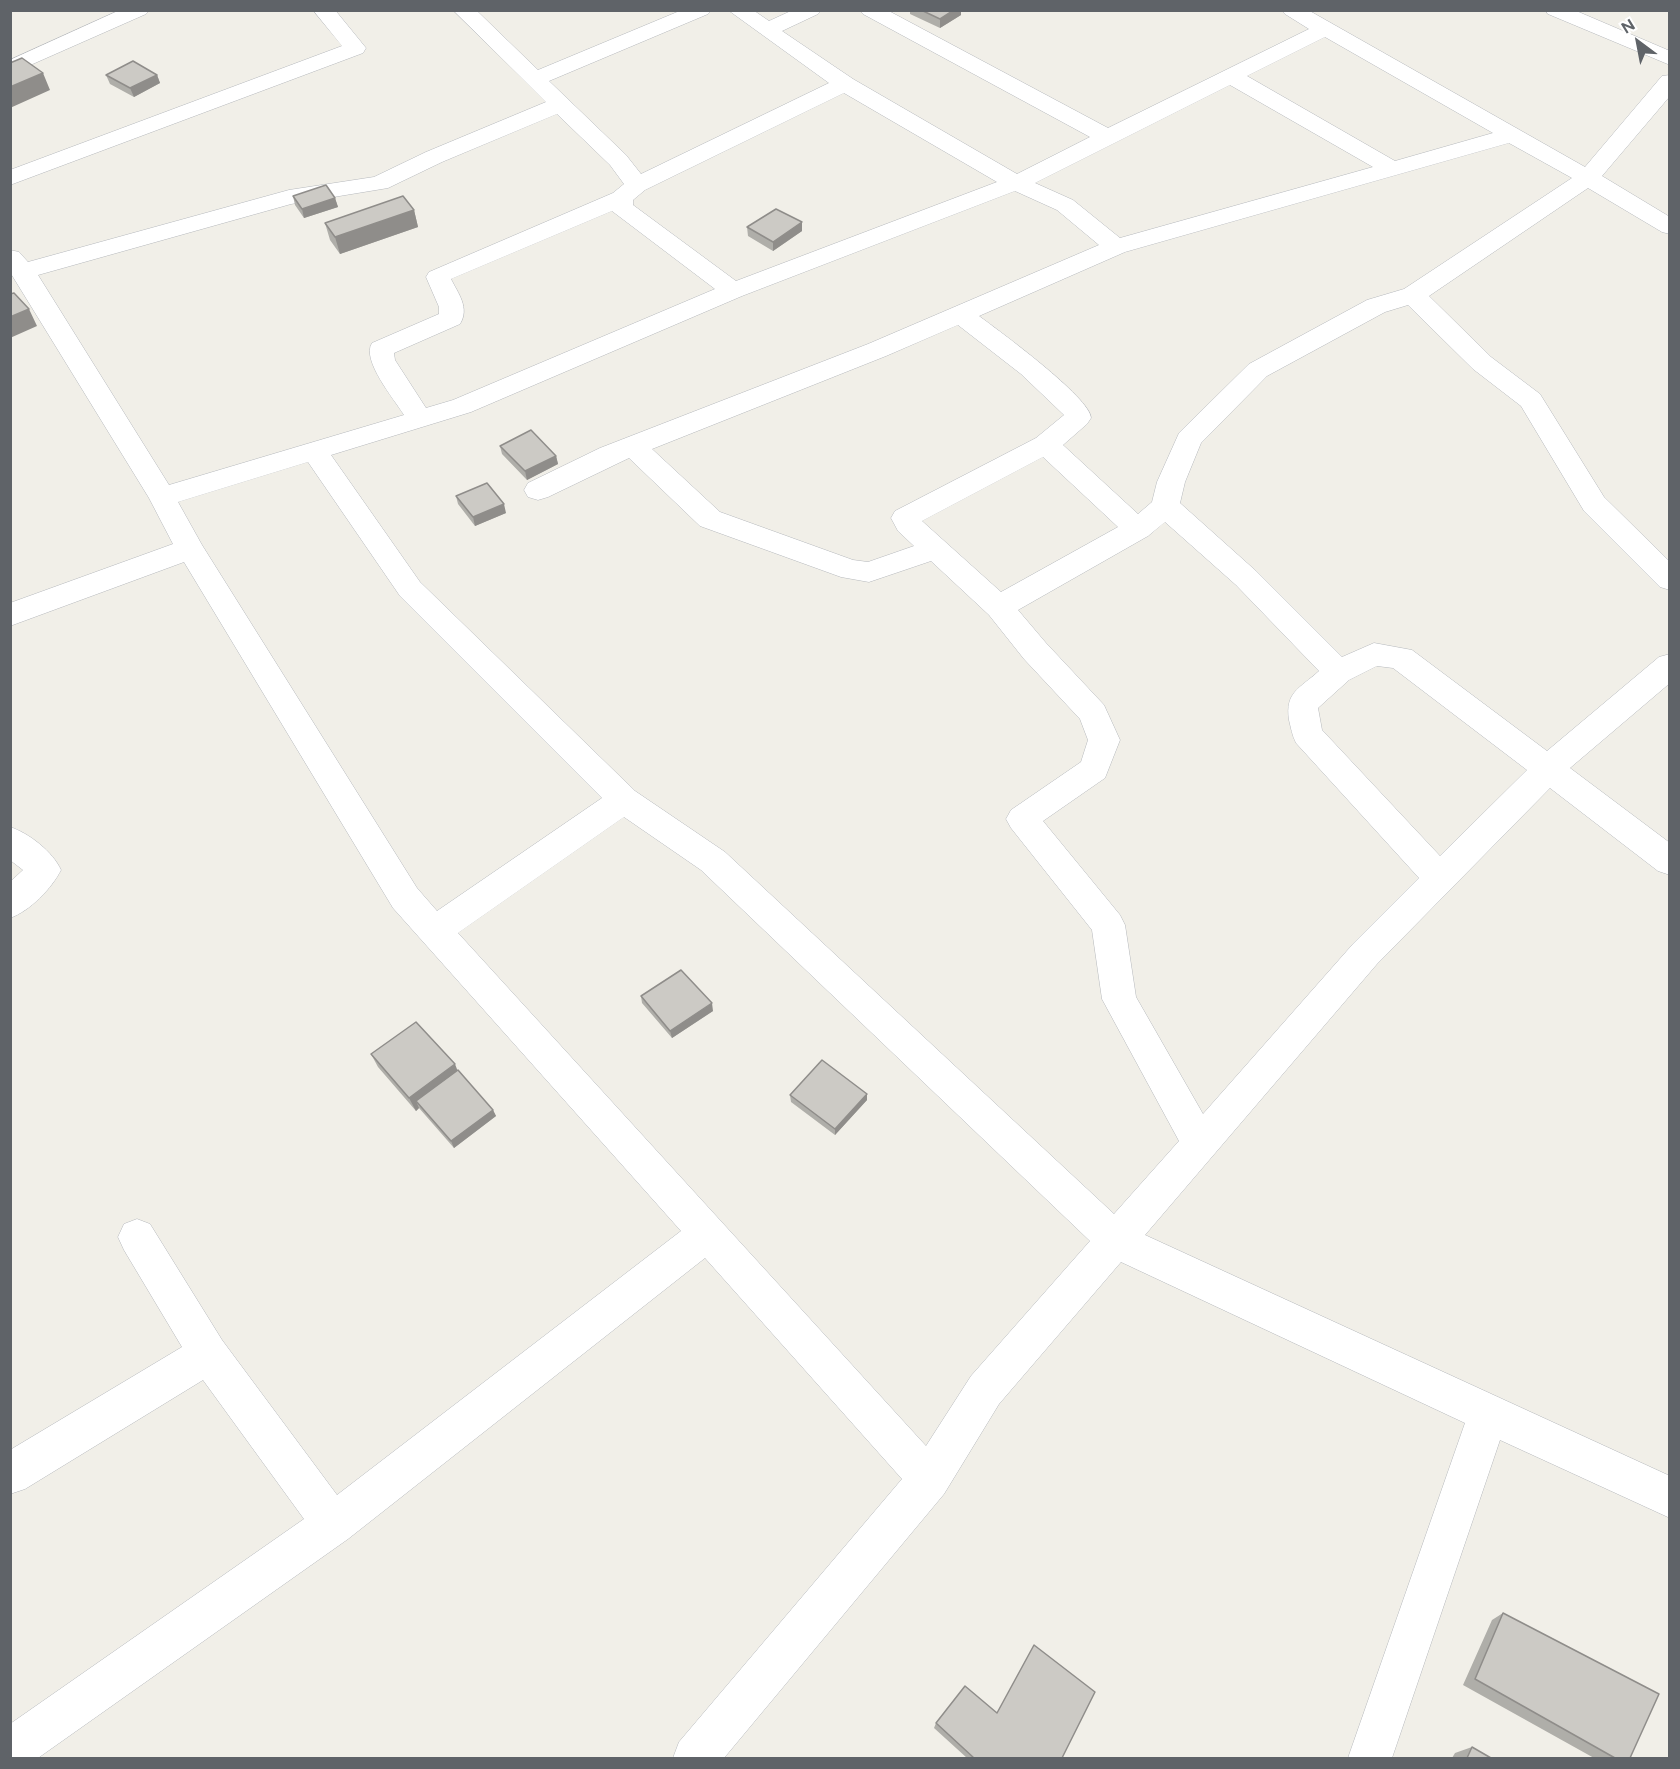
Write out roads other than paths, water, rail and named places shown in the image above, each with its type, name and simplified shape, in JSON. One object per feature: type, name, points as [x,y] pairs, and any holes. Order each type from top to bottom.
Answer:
[{"type":"street","points":[[10,68],[139,10]]},
{"type":"street","points":[[10,178],[354,48],[323,10]]},
{"type":"street","points":[[463,10],[618,160],[629,191],[621,207],[733,291]]},
{"type":"street","points":[[535,79],[701,10]]},
{"type":"street","points":[[738,10],[845,84],[1016,183],[1065,205],[1116,247]]},
{"type":"street","points":[[767,30],[811,10]]},
{"type":"street","points":[[870,10],[1107,137]]},
{"type":"street","points":[[1292,10],[1323,30],[1512,135],[1670,227]]},
{"type":"street","points":[[1555,10],[1670,59]]},
{"type":"street","points":[[82,16],[101,28]]},
{"type":"street","points":[[162,497],[462,406],[733,291],[1016,183],[1323,30]]},
{"type":"street","points":[[1231,76],[1393,169]]},
{"type":"street","points":[[999,608],[1138,529],[1165,506],[1171,482],[1189,438],[1258,370],[1376,306],[1413,295],[1587,178],[1670,81]]},
{"type":"street","points":[[420,419],[381,360],[381,349],[451,318],[452,307],[438,277],[443,273],[629,191],[845,84]]},
{"type":"street","points":[[561,104],[434,157],[380,183],[289,197],[17,264],[162,497],[190,549],[405,898],[929,1479]]},
{"type":"street","points":[[538,490],[610,455],[877,350],[1116,247],[1512,135]]},
{"type":"street","points":[[1413,295],[1482,363],[1531,400],[1594,504],[1670,580]]},
{"type":"street","points":[[960,314],[1030,368],[1078,413],[1078,418],[1046,444],[905,518],[999,608],[1035,651],[1093,713],[1104,740],[1094,769],[1022,819],[1108,925],[1119,999],[1199,1142]]},
{"type":"street","points":[[1046,444],[1096,493],[1138,529]]},
{"type":"street","points":[[633,446],[710,519],[851,570],[868,572],[936,549]]},
{"type":"street","points":[[314,451],[410,589],[624,800],[713,861],[1114,1240],[1670,1498]]},
{"type":"street","points":[[1165,506],[1246,578],[1338,672]]},
{"type":"street","points":[[10,615],[190,549]]},
{"type":"street","points":[[1440,878],[1307,734],[1302,704],[1338,672],[1374,654],[1401,658],[1670,862]]},
{"type":"street","points":[[695,1758],[929,1479],[985,1390],[1365,954],[1549,768],[1670,665]]},
{"type":"street","points":[[434,931],[624,800]]},
{"type":"street","points":[[10,840],[45,870],[10,904]]},
{"type":"street","points":[[10,1752],[333,1524],[708,1233]]},
{"type":"street","points":[[137,1237],[208,1354],[333,1524]]},
{"type":"street","points":[[10,1474],[208,1354]]},
{"type":"street","points":[[1370,1758],[1488,1414]]}]
